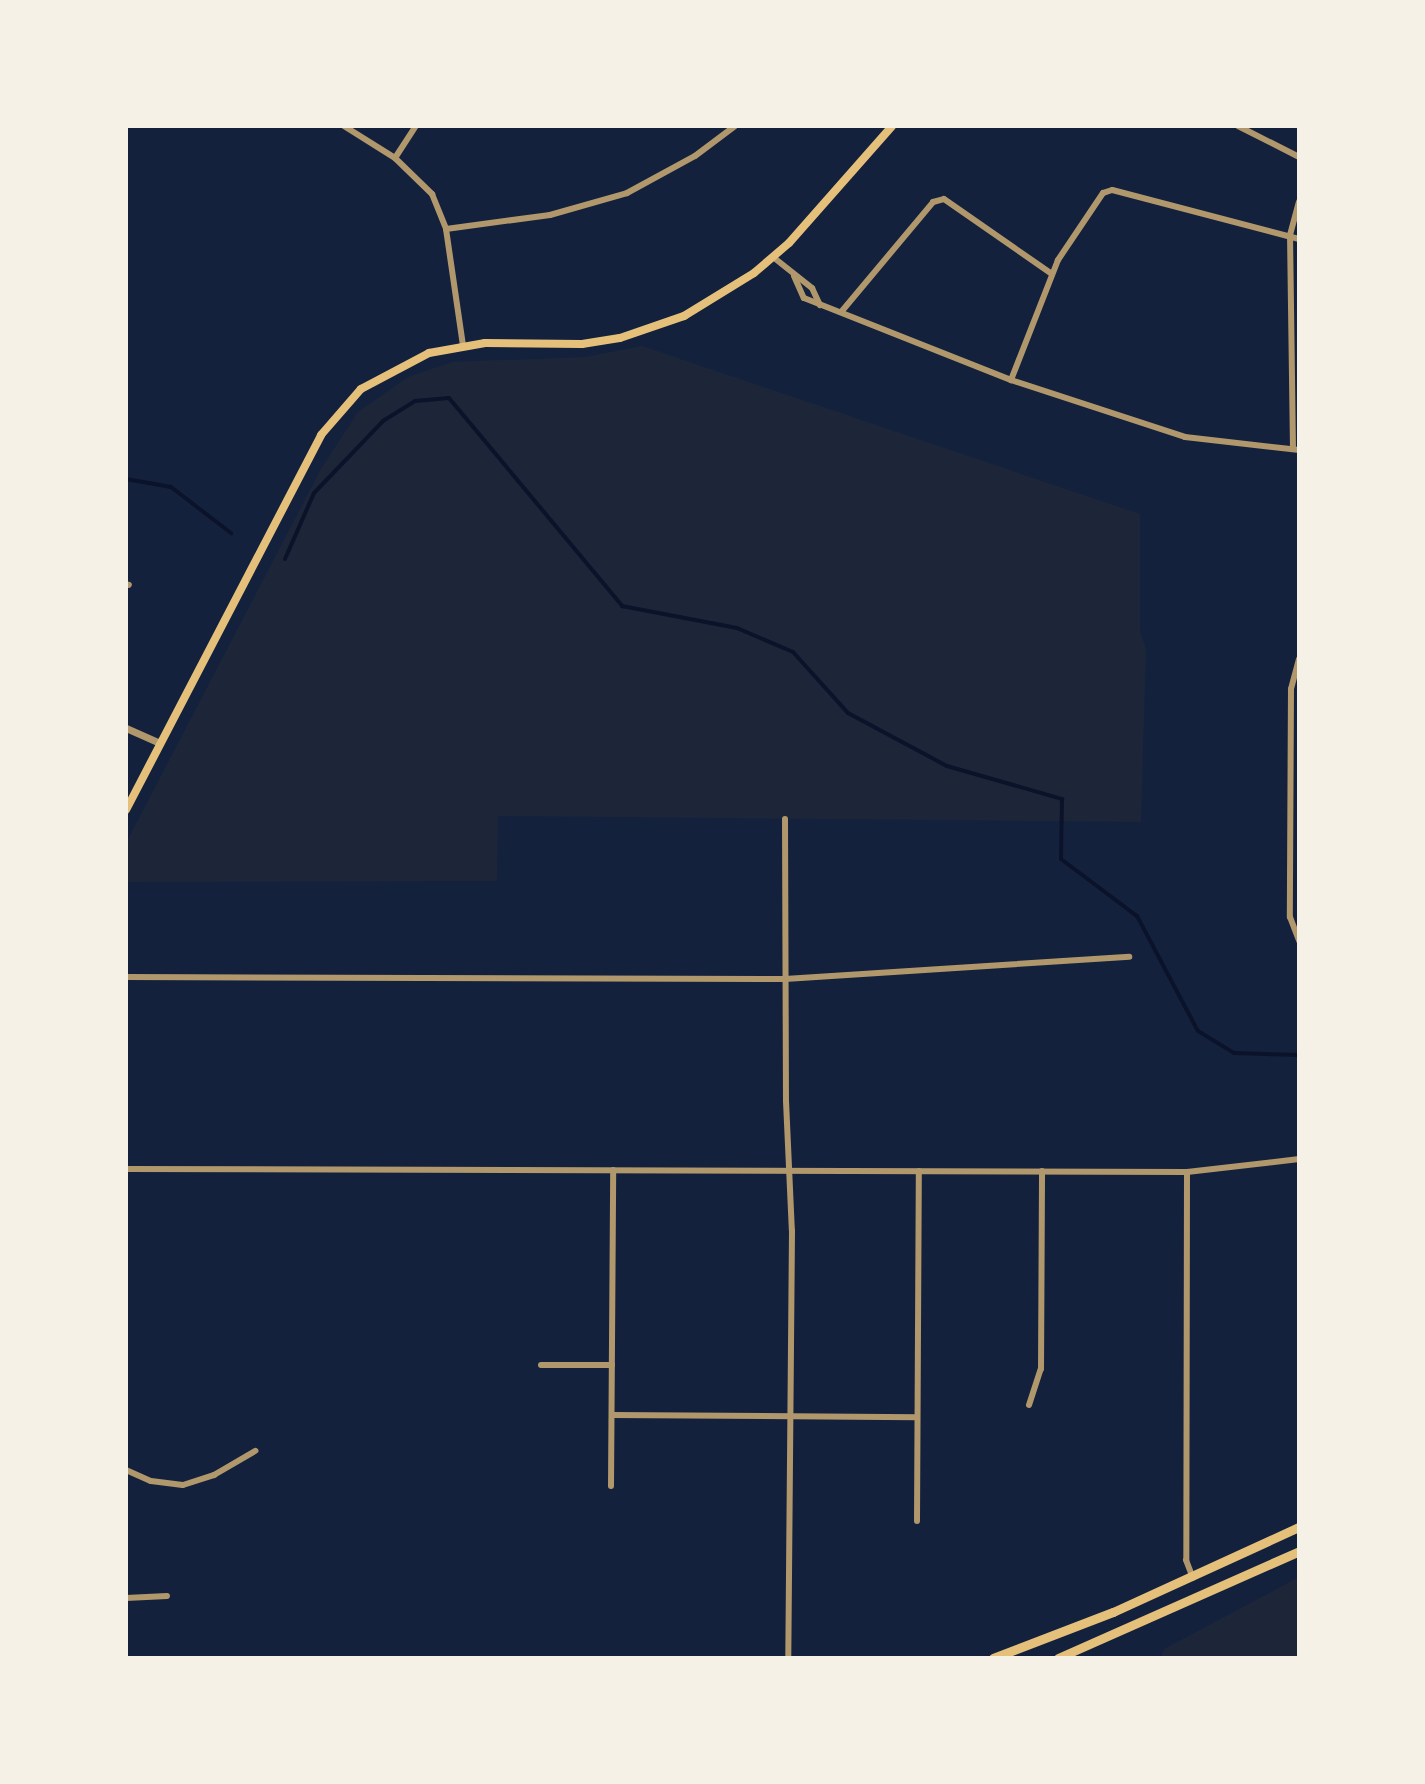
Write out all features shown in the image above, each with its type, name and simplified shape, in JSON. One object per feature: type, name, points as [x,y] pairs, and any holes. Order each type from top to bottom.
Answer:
[{"type":"main road","points":[[126,810],[281,508],[334,417],[383,374],[429,353],[463,345],[582,344],[620,338],[684,316],[773,257],[892,126]]},
{"type":"main road","points":[[993,1658],[1193,1578],[1299,1527]]},
{"type":"main road","points":[[1058,1658],[1299,1551]]},
{"type":"street","points":[[344,126],[395,158],[432,194],[446,229],[463,345]]},
{"type":"street","points":[[395,158],[416,126]]},
{"type":"street","points":[[446,229],[550,215],[627,193],[695,156],[735,126]]},
{"type":"street","points":[[1238,126],[1299,157]]},
{"type":"street","points":[[1011,380],[1052,274],[1076,231],[1103,193],[1112,190],[1299,239]]},
{"type":"street","points":[[842,311],[933,202],[944,199],[1052,274]]},
{"type":"street","points":[[794,276],[804,298],[1011,380],[1185,437],[1296,449],[1290,235],[1299,202]]},
{"type":"street","points":[[1290,235],[1299,228]]},
{"type":"street","points":[[773,257],[812,288],[820,305]]},
{"type":"street","points":[[1299,659],[1291,689],[1290,917],[1299,941]]},
{"type":"street","points":[[126,728],[160,743]]},
{"type":"street","points":[[785,819],[791,1416],[788,1658]]},
{"type":"street","points":[[126,977],[785,979],[1129,957]]},
{"type":"street","points":[[126,1169],[1187,1172],[1299,1159]]},
{"type":"street","points":[[611,1486],[613,1170]]},
{"type":"street","points":[[917,1521],[919,1171]]},
{"type":"street","points":[[1029,1405],[1041,1369],[1042,1171]]},
{"type":"street","points":[[1187,1172],[1186,1560],[1193,1578]]},
{"type":"street","points":[[541,1365],[612,1365]]},
{"type":"street","points":[[612,1415],[917,1417]]},
{"type":"street","points":[[126,1470],[151,1481],[183,1485],[214,1475],[255,1451]]},
{"type":"street","points":[[126,1598],[167,1596]]},
{"type":"shaded area","points":[[642,346],[1140,514],[1140,632],[1146,649],[1141,822],[498,816],[497,881],[126,882],[126,843],[321,469],[358,412],[408,377],[452,362],[585,357]]},
{"type":"shaded area","points":[[1299,1577],[1299,1658],[1161,1658],[1164,1649]]},
{"type":"waterway","points":[[285,559],[314,493],[383,421],[415,401],[449,398],[622,606],[737,628],[793,652],[848,713],[947,766],[1062,799],[1061,859],[1137,916],[1198,1031],[1234,1053],[1299,1055]]},
{"type":"waterway","points":[[126,479],[171,487],[231,533]]}]
